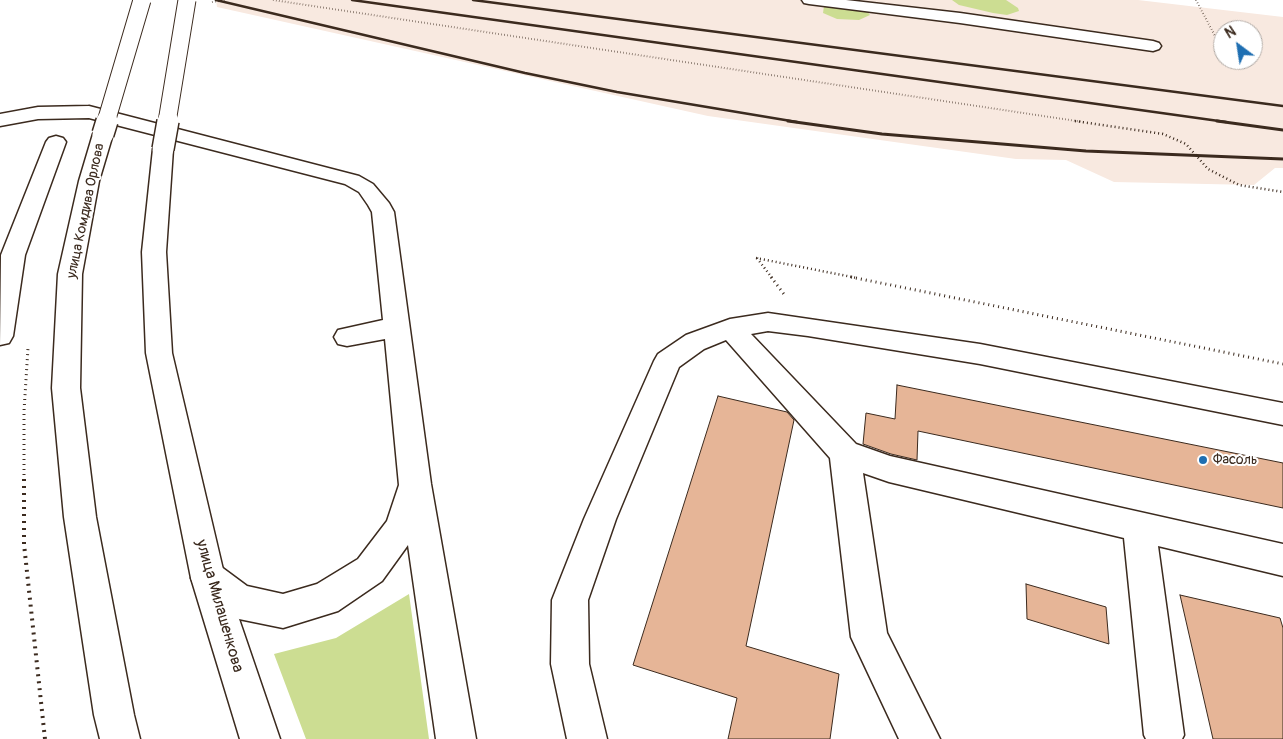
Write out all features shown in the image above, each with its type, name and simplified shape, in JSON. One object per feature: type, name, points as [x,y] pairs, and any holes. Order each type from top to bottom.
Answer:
[{"type":"main road","name":"улица Комдива Орлова","points":[[120,739],[114,715],[80,517],[66,388],[70,274],[89,180],[142,0]]},
{"type":"main road","name":"улица Милашенкова","points":[[188,0],[162,149],[154,252],[159,353],[208,578],[260,739]]},
{"type":"main road","points":[[809,0],[960,18],[1153,46]]},
{"type":"main road","points":[[958,0],[960,18]]},
{"type":"main road","points":[[0,120],[38,113],[89,112],[352,180],[366,188],[378,202],[383,212],[415,484],[456,739]]},
{"type":"main road","points":[[0,336],[13,255],[56,142]]},
{"type":"main road","points":[[587,739],[570,664],[570,600],[600,518],[668,361],[695,342],[730,328],[768,322],[980,354],[1283,414]]},
{"type":"main road","points":[[347,337],[396,327]]},
{"type":"main road","points":[[730,328],[776,375],[812,418],[845,453],[889,469],[1283,560]]},
{"type":"main road","points":[[845,453],[869,638],[920,739]]},
{"type":"main road","points":[[208,578],[239,602],[283,611],[325,599],[370,570],[401,528],[415,484]]},
{"type":"main road","points":[[1139,526],[1164,735]]},
{"type":"path","points":[[273,0],[1164,134],[1186,144],[1208,169],[1239,185],[1283,192]]},
{"type":"path","points":[[1196,0],[1213,32]]},
{"type":"path","points":[[808,327],[756,258],[1283,364]]},
{"type":"path","points":[[24,544],[45,739]]},
{"type":"shaded area","points":[[216,0],[1138,0],[1283,17],[1283,168],[1275,168],[1254,185],[1114,182],[1066,160],[1016,159],[708,116],[217,7]]},
{"type":"green space","points":[[952,0],[1006,0],[1018,8],[1019,11],[1007,15],[993,13],[959,5]]},
{"type":"green space","points":[[836,5],[866,10],[870,15],[859,20],[837,19],[823,13],[824,6]]},
{"type":"green space","points":[[409,594],[429,739],[306,739],[274,654],[336,638]]},
{"type":"building","points":[[897,385],[1283,463],[1283,508],[918,431],[917,460],[891,454],[863,444],[866,413],[895,419]]},
{"type":"building","points":[[718,396],[787,412],[794,420],[746,646],[839,674],[830,739],[728,739],[737,698],[633,665]]},
{"type":"building","points":[[1026,584],[1106,607],[1109,644],[1027,619]]},
{"type":"building","points":[[1180,595],[1280,618],[1283,628],[1283,739],[1213,739]]},
{"type":"railway","points":[[216,0],[525,73],[617,92],[797,122]]},
{"type":"railway","points":[[352,0],[1226,122]]},
{"type":"railway","points":[[473,0],[1283,106]]},
{"type":"railway","points":[[788,121],[882,134],[1086,151],[1283,159]]},
{"type":"railway","points":[[1217,121],[1283,130]]},
{"type":"place","name":"Фасоль","points":[[1203,460]]}]
